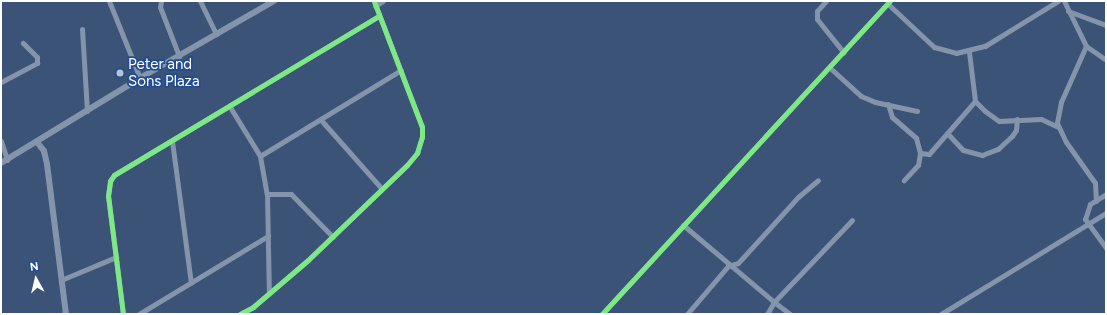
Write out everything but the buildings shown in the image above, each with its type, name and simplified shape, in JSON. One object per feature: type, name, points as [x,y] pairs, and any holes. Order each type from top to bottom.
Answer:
[{"type":"street","points":[[109,1],[140,78]]},
{"type":"street","points":[[161,1],[160,7],[179,56]]},
{"type":"street","points":[[200,1],[216,34]]},
{"type":"street","points":[[1,163],[38,142],[140,78],[274,1]]},
{"type":"street","points":[[240,314],[279,286],[333,237],[417,153],[422,137],[417,114],[375,3],[383,1]]},
{"type":"street","points":[[826,1],[817,11],[817,19],[844,53]]},
{"type":"street","points":[[602,314],[683,224],[829,67],[844,53],[889,2],[934,47],[944,51],[968,52],[985,46],[1058,1]]},
{"type":"street","points":[[1064,1],[1086,46],[1106,60]]},
{"type":"street","points":[[1068,11],[1106,25]]},
{"type":"street","points":[[123,314],[108,196],[110,181],[114,175],[230,107],[379,16]]},
{"type":"street","points":[[82,29],[87,111]]},
{"type":"street","points":[[1,82],[37,63],[37,57],[23,43]]},
{"type":"street","points":[[1086,46],[1061,102],[1058,115],[1058,127],[1077,161],[1095,183],[1096,201]]},
{"type":"street","points":[[968,52],[975,101],[999,121],[1041,119],[1058,127]]},
{"type":"street","points":[[829,67],[861,96],[917,111]]},
{"type":"street","points":[[260,156],[401,70]]},
{"type":"street","points":[[920,153],[929,154],[975,101]]},
{"type":"street","points":[[888,104],[892,117],[916,138],[920,153],[918,165],[904,180]]},
{"type":"street","points":[[230,107],[260,156],[266,194],[269,294]]},
{"type":"street","points":[[321,120],[382,189]]},
{"type":"street","points":[[947,133],[963,150],[982,155],[998,149],[1012,136],[1016,130],[1017,120]]},
{"type":"street","points":[[1,141],[7,160]]},
{"type":"street","points":[[172,141],[191,283]]},
{"type":"street","points":[[38,142],[44,151],[47,164],[66,314]]},
{"type":"street","points":[[687,314],[728,266],[738,263],[798,197],[818,180]]},
{"type":"street","points":[[266,194],[291,194],[333,237]]},
{"type":"street","points":[[1106,194],[1090,204],[1086,212],[1088,224],[1106,248]]},
{"type":"street","points":[[941,314],[1106,213]]},
{"type":"street","points":[[767,314],[774,302],[852,220]]},
{"type":"street","points":[[683,224],[728,266],[790,314]]},
{"type":"street","points":[[139,314],[268,236]]},
{"type":"street","points":[[61,280],[116,257]]},
{"type":"street","points":[[269,278],[279,286]]},
{"type":"cycle path","points":[[240,314],[253,307],[308,260],[407,165],[417,153],[422,137],[422,127],[374,1]]},
{"type":"cycle path","points":[[602,314],[890,1]]},
{"type":"cycle path","points":[[123,314],[108,196],[110,181],[114,175],[379,16]]},
{"type":"place","name":"Peter and Sons Plaza","points":[[120,73]]}]
